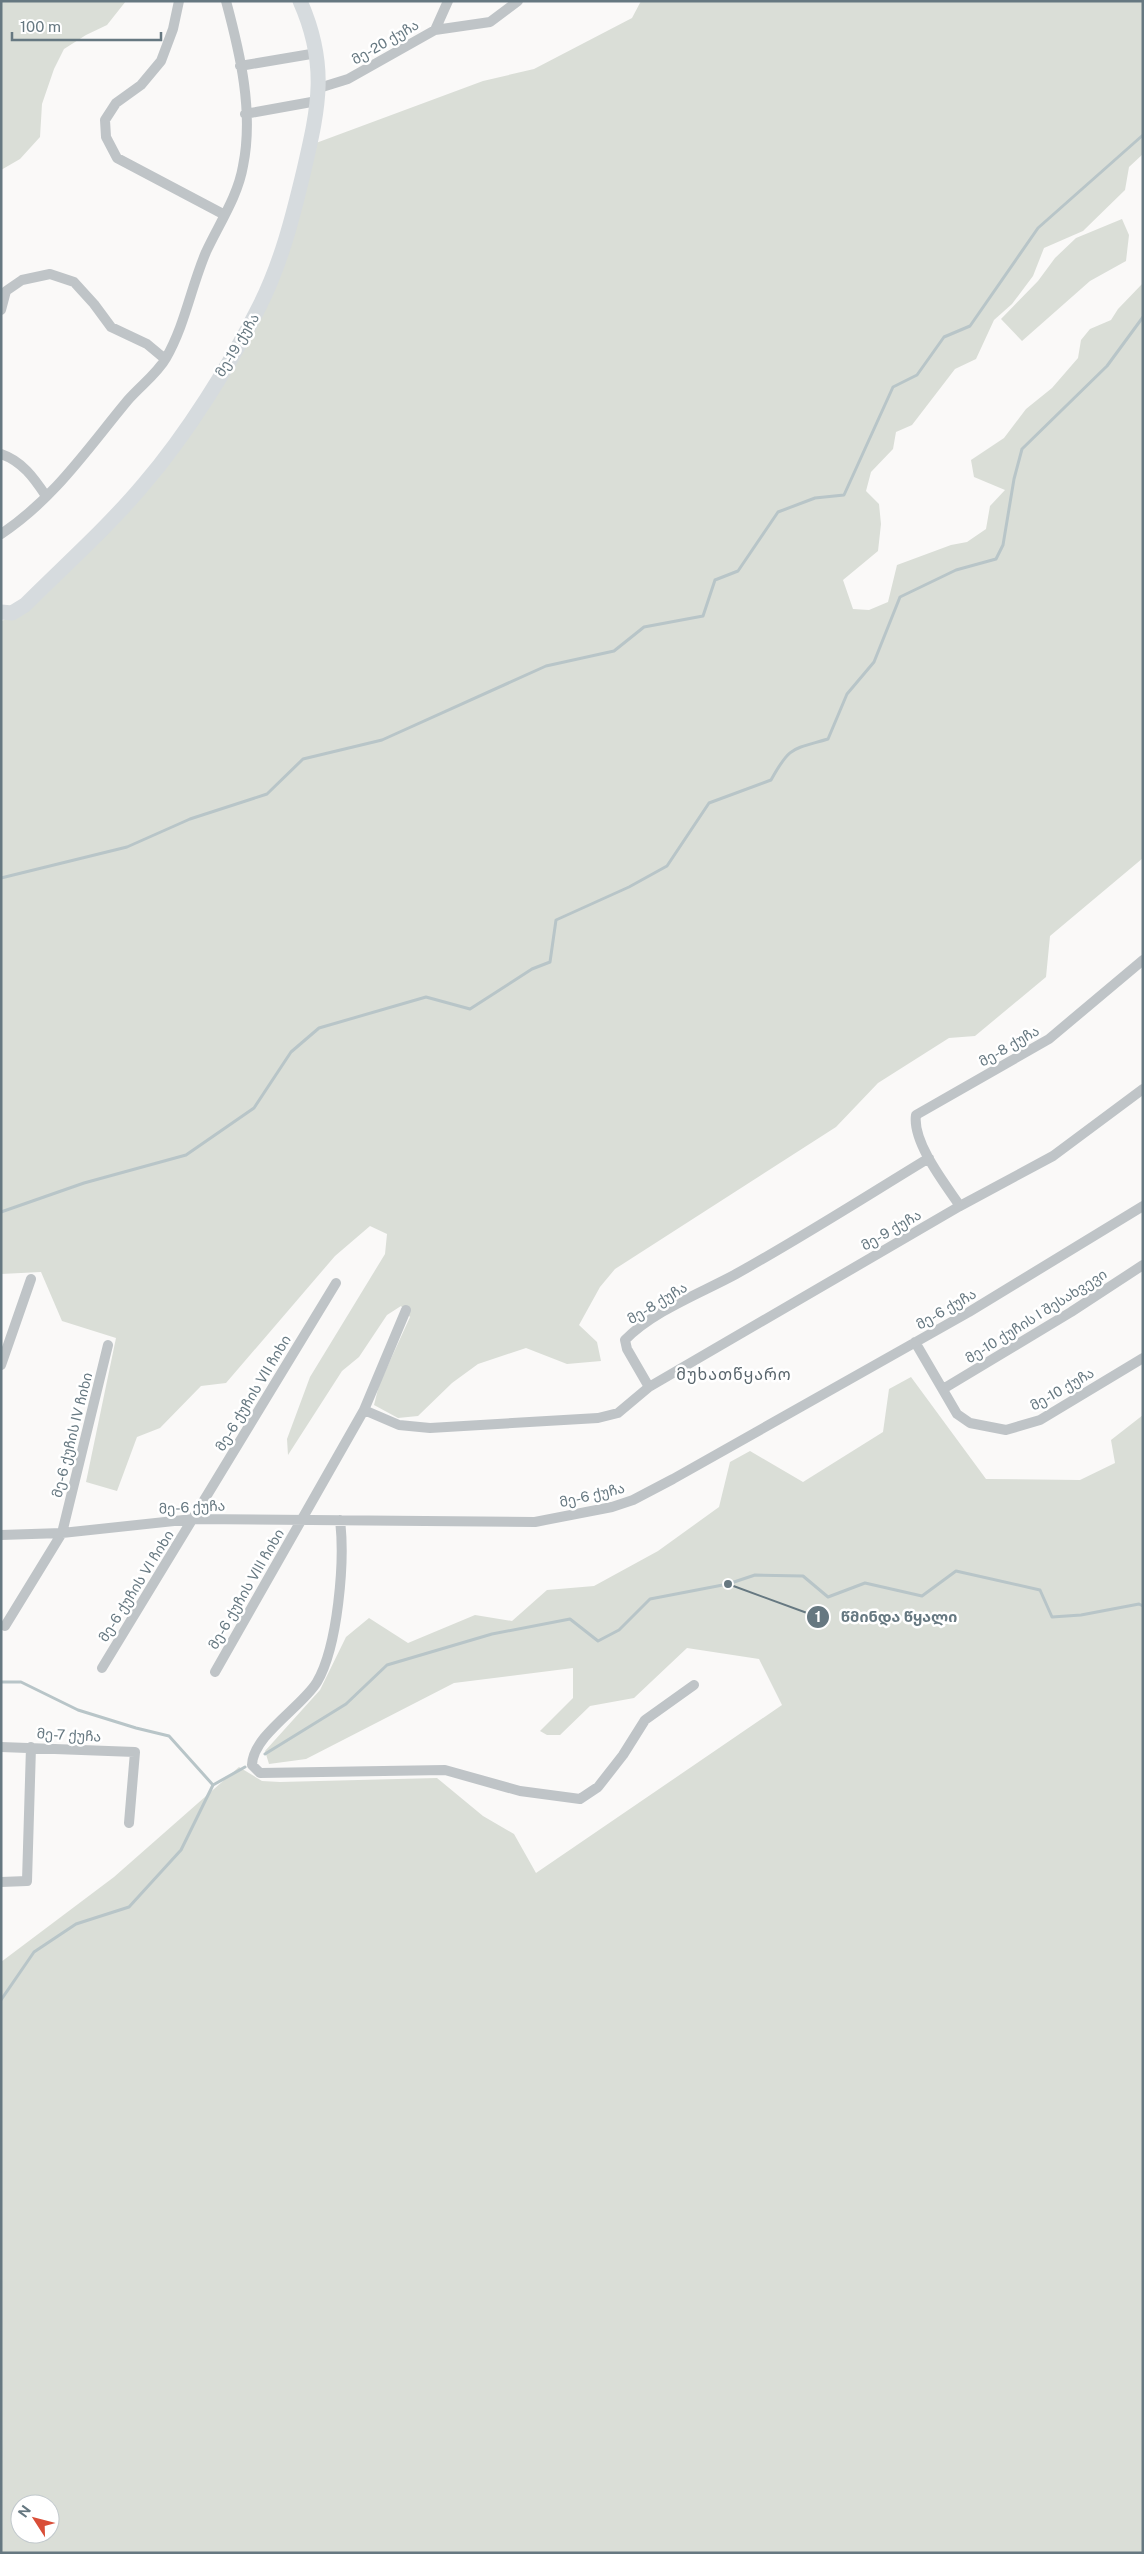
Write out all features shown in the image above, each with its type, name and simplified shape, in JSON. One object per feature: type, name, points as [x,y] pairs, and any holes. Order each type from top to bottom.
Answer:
[{"type":"street","points":[[179,1],[173,30],[160,60],[140,85],[116,103],[105,120],[106,137],[117,158],[223,214]]},
{"type":"street","points":[[1,534],[64,480],[128,401],[166,359],[183,321],[205,256],[223,214],[238,187],[244,164],[245,114],[240,66],[226,1]]},
{"type":"street","name":"მე-19 ქუჩა","points":[[1,612],[12,613],[25,605],[115,517],[145,483],[171,448],[224,368],[260,306],[275,269],[295,208],[312,137],[318,94],[317,53],[312,28],[300,1]]},
{"type":"street","name":"მე-20 ქუჩა","points":[[245,114],[318,94],[348,79],[435,30],[448,1]]},
{"type":"street","points":[[435,30],[490,22],[518,1]]},
{"type":"street","points":[[240,66],[317,53]]},
{"type":"street","points":[[1,310],[6,291],[22,280],[50,274],[74,282],[112,327],[147,344],[166,359]]},
{"type":"street","points":[[1,454],[20,464],[28,471],[46,496]]},
{"type":"street","name":"მე-8 ქუჩა","points":[[960,1206],[929,1158],[915,1123],[916,1115],[1050,1039],[1143,960]]},
{"type":"street","name":"მე-9 ქუჩა","points":[[649,1387],[960,1206],[1053,1156],[1143,1089]]},
{"type":"street","name":"მე-8 ქუჩა","points":[[649,1387],[627,1349],[625,1340],[632,1333],[669,1309],[811,1230],[929,1158]]},
{"type":"street","name":"მე-6 ქუჩა","points":[[1,1535],[62,1532],[193,1519],[535,1522],[612,1507],[633,1500],[673,1479],[915,1342],[1010,1288],[1143,1206]]},
{"type":"street","name":"მე-10 ქუჩის I შესახვევი","points":[[943,1389],[1071,1312],[1143,1265]]},
{"type":"street","points":[[1,1365],[31,1279]]},
{"type":"street","name":"მე-6 ქუჩის VII ჩიხი","points":[[193,1519],[336,1283]]},
{"type":"street","points":[[301,1520],[364,1410],[406,1310]]},
{"type":"street","name":"მე-10 ქუჩა","points":[[915,1342],[957,1414],[970,1423],[1006,1430],[1040,1420],[1143,1358]]},
{"type":"street","name":"მე-6 ქუჩის IV ჩიხი","points":[[5,1626],[62,1532],[108,1345]]},
{"type":"street","points":[[364,1410],[399,1424],[430,1428],[598,1418],[618,1413],[649,1387]]},
{"type":"street","name":"მე-6 ქუჩის VI ჩიხი","points":[[102,1668],[193,1519]]},
{"type":"street","name":"მე-6 ქუჩის VIII ჩიხი","points":[[215,1672],[301,1520]]},
{"type":"street","points":[[340,1520],[343,1541],[338,1600],[328,1658],[316,1683],[262,1741],[252,1756],[252,1765],[260,1773],[445,1770],[520,1791],[580,1799],[598,1787],[623,1755],[645,1720],[694,1685]]},
{"type":"street","name":"მე-7 ქუჩა","points":[[1,1747],[135,1752],[129,1823]]},
{"type":"street","points":[[1,1882],[27,1881],[31,1747]]},
{"type":"shaded area","points":[[1,1],[126,1],[107,25],[86,35],[64,49],[54,69],[42,104],[40,137],[20,159],[1,170]]},
{"type":"shaded area","points":[[641,1],[1141,1],[1143,4],[1143,154],[1129,167],[1125,190],[1083,231],[1044,248],[1033,276],[1012,304],[994,320],[976,359],[955,369],[912,425],[896,432],[893,449],[871,472],[866,491],[879,504],[881,524],[878,551],[843,580],[853,609],[869,610],[888,602],[897,565],[951,545],[967,542],[986,529],[990,506],[1005,490],[974,477],[971,460],[1004,438],[1026,409],[1052,388],[1078,358],[1081,340],[1090,329],[1111,320],[1118,309],[1143,283],[1143,858],[1050,936],[1046,977],[975,1036],[949,1038],[878,1083],[836,1127],[615,1269],[600,1287],[579,1325],[597,1342],[601,1361],[567,1364],[526,1348],[478,1364],[452,1383],[418,1416],[398,1418],[374,1405],[379,1385],[410,1317],[401,1306],[387,1315],[359,1357],[342,1371],[288,1455],[287,1439],[310,1377],[385,1254],[387,1234],[370,1226],[335,1256],[226,1383],[201,1386],[160,1428],[137,1437],[117,1491],[86,1482],[116,1338],[62,1321],[41,1272],[1,1274],[1,621],[26,612],[90,549],[238,354],[316,143],[483,81],[534,69],[632,18]]},
{"type":"shaded area","points":[[1122,219],[1129,235],[1126,261],[1090,281],[1022,341],[1001,319],[1038,281],[1055,258],[1076,238]]},
{"type":"shaded area","points":[[911,1377],[986,1479],[1080,1480],[1115,1463],[1111,1440],[1143,1415],[1143,2553],[1,2553],[1,1962],[114,1877],[239,1767],[262,1781],[280,1782],[437,1778],[483,1816],[514,1834],[536,1873],[782,1705],[759,1659],[687,1648],[634,1698],[590,1706],[560,1735],[547,1735],[540,1731],[573,1698],[573,1668],[454,1683],[306,1759],[269,1764],[265,1751],[320,1690],[346,1637],[369,1618],[408,1643],[475,1615],[512,1621],[547,1590],[594,1586],[658,1551],[719,1507],[730,1462],[750,1451],[803,1482],[883,1432],[889,1389]]},
{"type":"waterway","points":[[1,878],[127,847],[190,819],[267,794],[303,759],[382,740],[546,666],[614,651],[644,627],[703,616],[715,580],[738,571],[778,512],[815,498],[844,495],[893,387],[917,375],[944,337],[970,326],[1038,228],[1143,135]]},
{"type":"waterway","points":[[1,1212],[84,1183],[186,1155],[254,1108],[291,1052],[319,1028],[426,997],[470,1009],[532,969],[550,962],[556,920],[629,887],[667,866],[709,803],[771,780],[783,761],[793,751],[828,739],[847,694],[874,662],[900,597],[956,570],[996,559],[1003,545],[1014,479],[1022,449],[1107,366],[1143,317]]},
{"type":"waterway","points":[[265,1754],[346,1704],[387,1665],[492,1634],[570,1619],[598,1641],[619,1630],[650,1599],[728,1584],[755,1575],[803,1576],[828,1597],[865,1583],[922,1596],[956,1571],[1040,1590],[1052,1617],[1081,1615],[1139,1604],[1143,1606]]},
{"type":"waterway","points":[[1,1682],[21,1682],[78,1710],[169,1736],[213,1785]]},
{"type":"waterway","points":[[1,2000],[34,1952],[76,1924],[129,1907],[181,1850],[213,1785],[245,1767]]},
{"type":"place","name":"წმინდა წყალი","points":[[728,1584]]},
{"type":"district","name":"მუხათწყარო","points":[[734,1374]]}]
